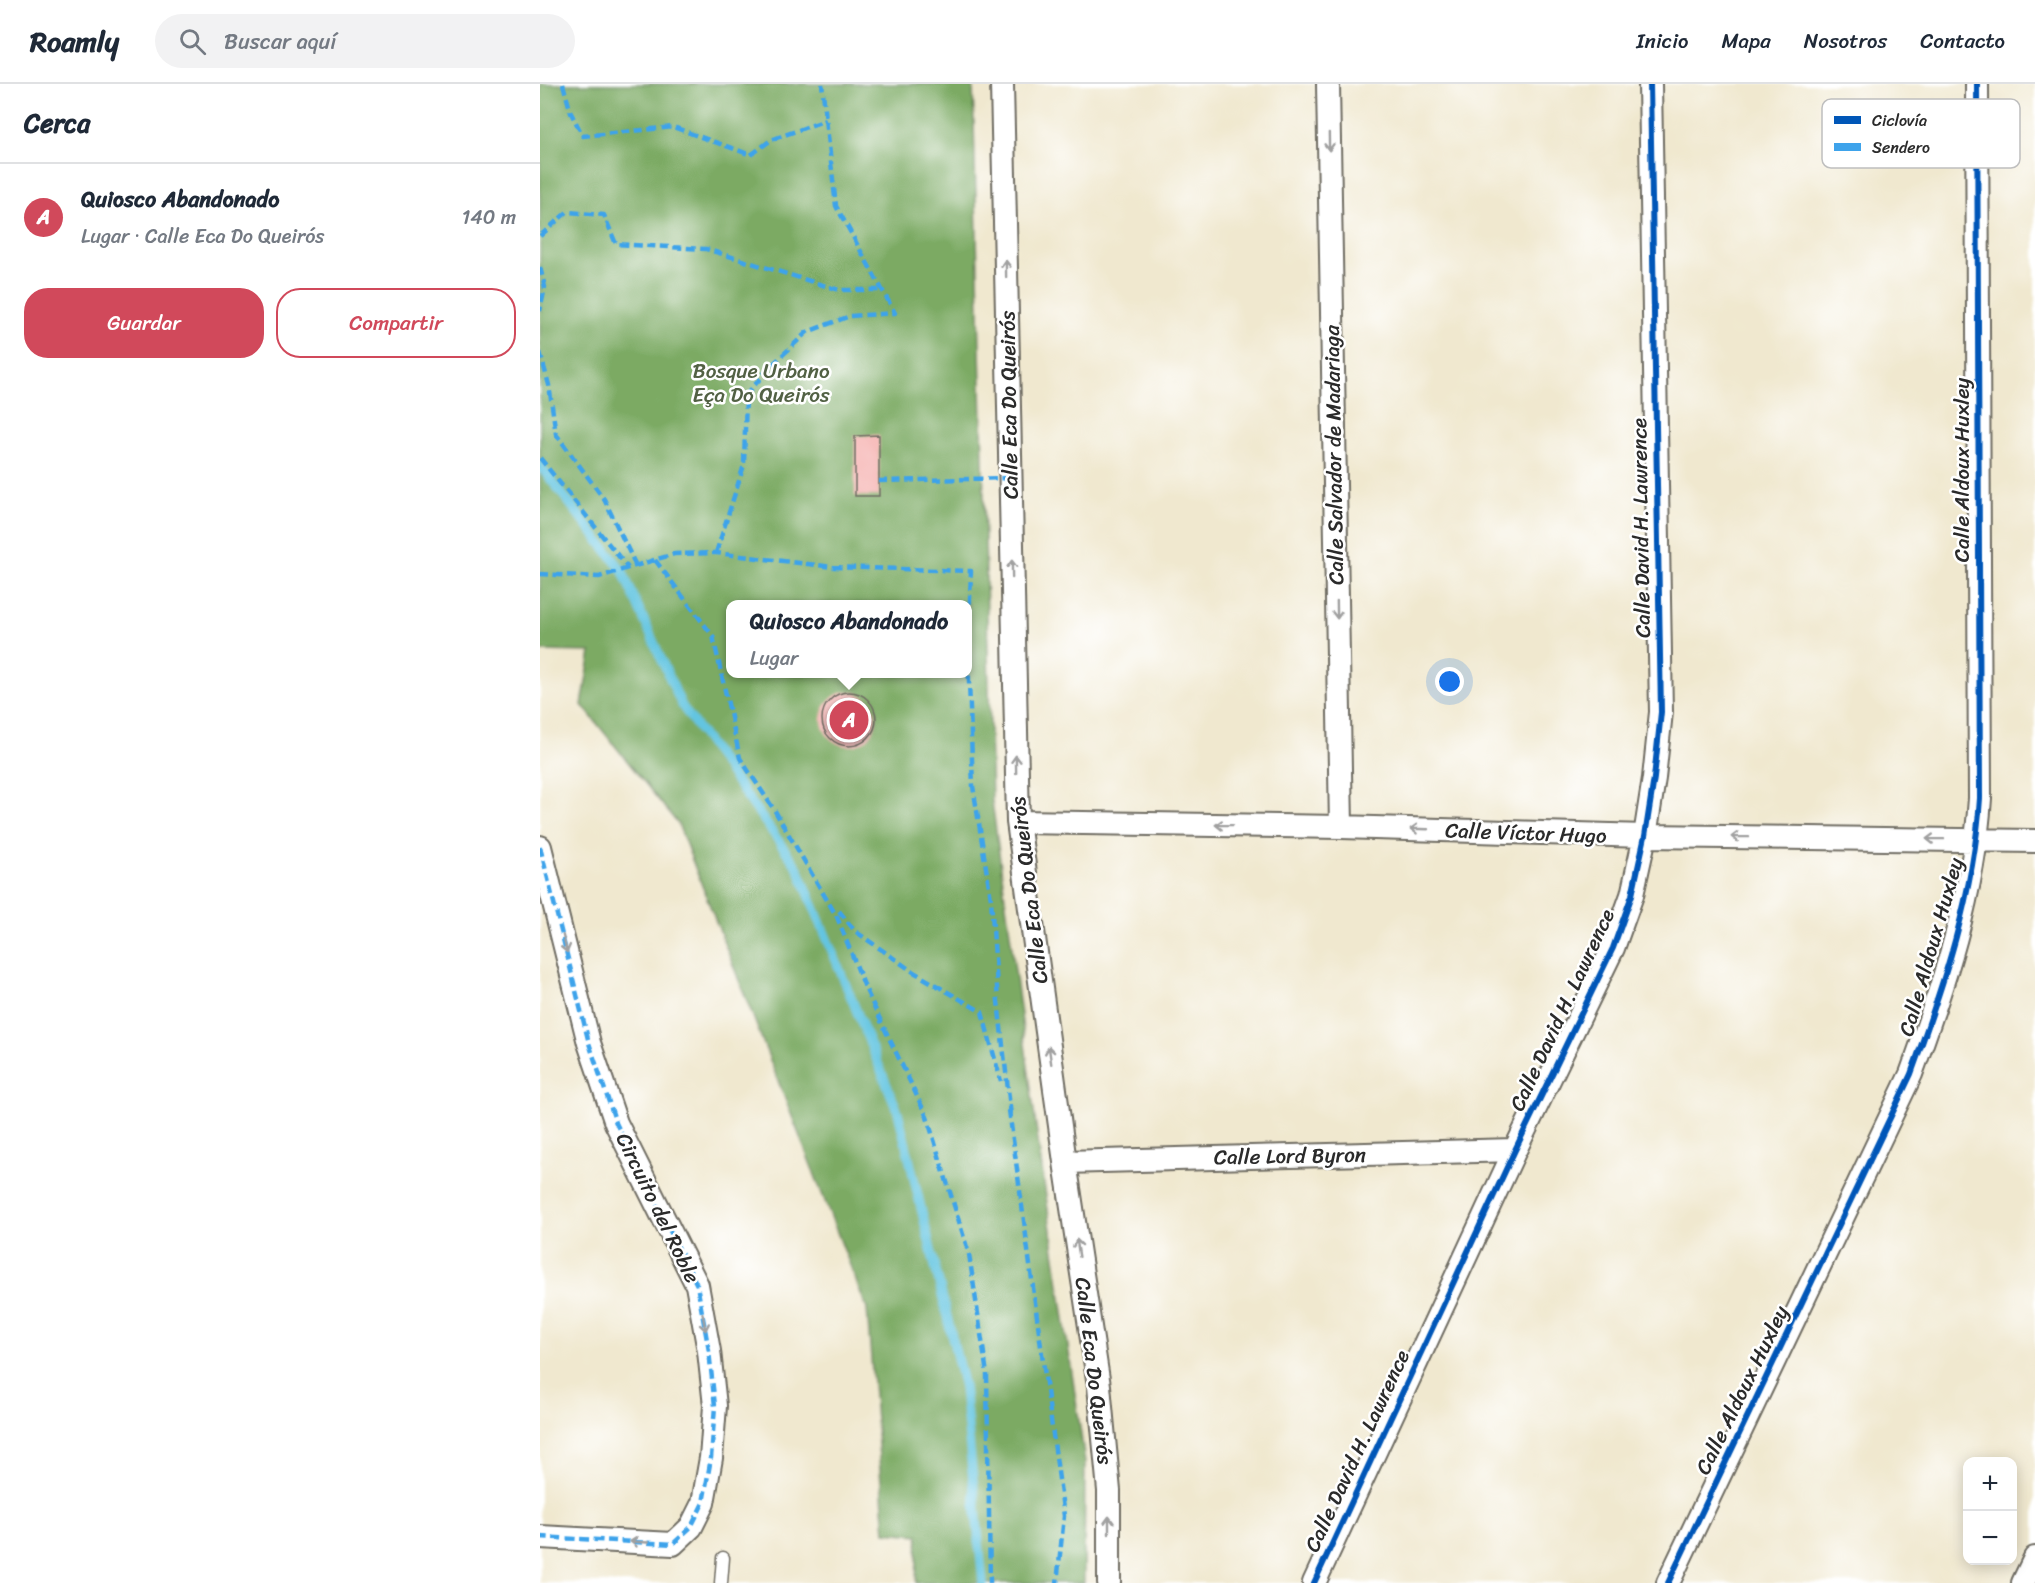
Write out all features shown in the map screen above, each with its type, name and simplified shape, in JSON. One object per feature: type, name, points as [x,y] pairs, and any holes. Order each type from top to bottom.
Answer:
[{"type":"street","name":"Calle Eca Do Queirós","points":[[1002,84],[1018,822],[1105,1436],[1109,1491],[1109,1583]]},
{"type":"street","name":"Calle Salvador de Madariaga","points":[[1328,84],[1341,827]]},
{"type":"street","name":"Calle David H. Lawrence","points":[[1314,1583],[1515,1150],[1613,948],[1632,895],[1645,836],[1661,712],[1650,84]]},
{"type":"street","name":"Calle Aldoux Huxley","points":[[1977,84],[1977,99]]},
{"type":"street","name":"Calle Aldoux Huxley","points":[[1668,1583],[1911,1074],[1945,975],[1971,879],[1977,840],[1980,786],[1977,168]]},
{"type":"street","name":"Calle Víctor Hugo","points":[[1018,822],[1341,827],[1645,836],[2035,841]]},
{"type":"street","name":"Circuito del Roble","points":[[540,846],[589,1043],[616,1123],[697,1285],[716,1406],[711,1458],[703,1503],[691,1527],[673,1544],[540,1538]]},
{"type":"street","name":"Calle Lord Byron","points":[[1065,1162],[1515,1150]]},
{"type":"street","points":[[2023,1583],[2035,1558]]},
{"type":"lane","points":[[721,1583],[723,1558]]},
{"type":"green space","name":"Bosque Urbano Eça Do Queirós","points":[[540,84],[973,84],[992,801],[1085,1462],[1084,1583],[916,1583],[918,1535],[885,1532],[867,1309],[678,824],[582,705],[591,652],[540,651]]},
{"type":"building","points":[[879,435],[879,496],[855,496],[855,436]]},
{"type":"building","points":[[849,692],[859,694],[868,700],[874,709],[876,719],[874,729],[868,738],[859,744],[849,746],[839,744],[830,738],[824,729],[822,719],[824,709],[830,700],[839,694]]},
{"type":"waterway","points":[[540,466],[622,570],[682,706],[798,868],[898,1112],[964,1387],[983,1583]]},
{"type":"marked path","points":[[563,84],[571,113],[583,136],[673,127],[751,155],[771,140],[826,120]]},
{"type":"marked path","points":[[716,553],[744,465],[746,395],[771,366],[807,332],[850,316],[895,313],[836,206],[822,84]]},
{"type":"marked path","points":[[540,236],[567,212],[604,215],[616,244],[706,249],[839,290],[882,290]]},
{"type":"marked path","points":[[540,267],[545,287],[540,311]]},
{"type":"marked path","points":[[540,352],[549,385],[556,434],[604,499],[636,566]]},
{"type":"marked path","points":[[540,458],[628,568]]},
{"type":"marked path","points":[[879,481],[1010,478]]},
{"type":"marked path","points":[[540,574],[599,577],[674,554],[716,553],[833,567],[971,571],[970,600]]},
{"type":"marked path","points":[[655,560],[713,636],[740,758],[775,811],[837,917],[866,990],[927,1117],[969,1254],[987,1374],[990,1583]]},
{"type":"marked path","points":[[969,678],[973,786],[991,899],[998,1001],[1011,1116]]},
{"type":"marked path","points":[[540,847],[589,1043],[616,1123],[697,1285],[709,1351],[715,1406],[711,1458],[703,1503],[691,1527],[673,1544],[540,1537]]},
{"type":"marked path","points":[[839,911],[855,931],[912,971],[982,1012],[1001,1081]]},
{"type":"marked path","points":[[1009,1110],[1064,1516],[1057,1583]]},
{"type":"cycle path","points":[[1314,1583],[1515,1150],[1613,948],[1632,895],[1645,836],[1661,712],[1650,84]]},
{"type":"cycle path","points":[[1977,84],[1977,99]]},
{"type":"cycle path","points":[[1668,1583],[1911,1074],[1946,972],[1964,904],[1977,834],[1980,798],[1977,168]]},
{"type":"place","name":"Quiosco Abandonado","points":[[849,720]]}]
